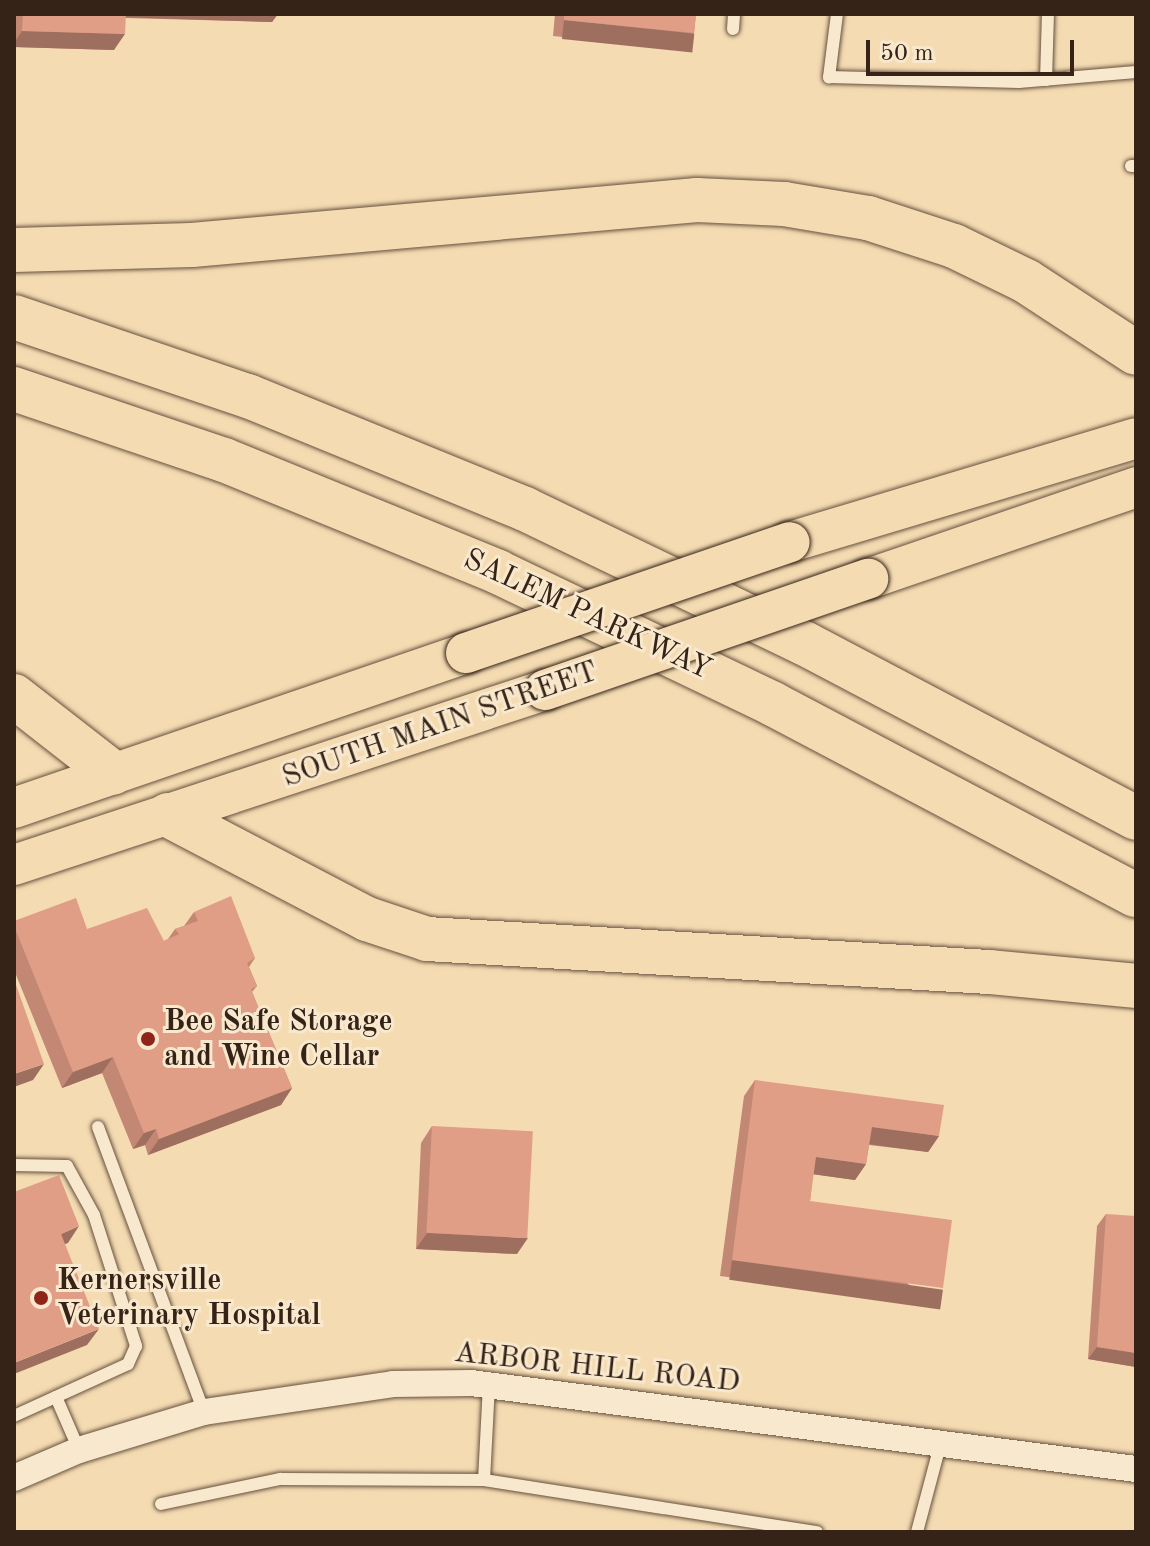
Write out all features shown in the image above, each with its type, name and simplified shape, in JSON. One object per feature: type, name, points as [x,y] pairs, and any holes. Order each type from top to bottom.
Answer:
[{"type":"highway","points":[[14,250],[192,245],[697,200],[784,204],[868,218],[954,246],[1026,281],[1136,353]]},
{"type":"highway","points":[[14,317],[248,396],[525,509],[791,636],[1136,818]]},
{"type":"highway","name":"SALEM PARKWAY","points":[[14,389],[224,460],[498,572],[773,704],[1136,895]]},
{"type":"highway","points":[[14,696],[113,773]]},
{"type":"highway","points":[[168,815],[367,919],[427,939],[989,972],[1136,986]]},
{"type":"main road","name":"SOUTH MAIN STREET","points":[[14,808],[790,542],[1136,438]]},
{"type":"main road","name":"SOUTH MAIN STREET","points":[[14,865],[545,690],[1136,487]]},
{"type":"main road","points":[[113,773],[168,815]]},
{"type":"street","name":"ARBOR HILL ROAD","points":[[14,1478],[79,1450],[204,1412],[393,1384],[489,1384],[942,1440],[1136,1469]]},
{"type":"lane","points":[[733,29],[734,14]]},
{"type":"lane","points":[[837,14],[829,77],[1046,80],[1136,72]]},
{"type":"lane","points":[[1046,80],[1048,14]]},
{"type":"lane","points":[[98,1127],[204,1412]]},
{"type":"lane","points":[[14,1165],[67,1166],[94,1215],[136,1346],[128,1364],[14,1416]]},
{"type":"lane","points":[[484,1480],[489,1384]]},
{"type":"lane","points":[[56,1397],[79,1450]]},
{"type":"lane","points":[[917,1532],[942,1440]]},
{"type":"lane","points":[[161,1504],[280,1479],[484,1480],[817,1532]]},
{"type":"building","points":[[23,14],[126,14],[125,34],[22,31]]},
{"type":"building","points":[[564,14],[696,14],[694,33],[564,20]]},
{"type":"building","name":"Bee Safe Storage and Wine Cellar","points":[[231,896],[255,958],[247,963],[257,986],[251,989],[292,1088],[159,1139],[156,1129],[144,1133],[113,1057],[73,1072],[14,921],[76,898],[87,929],[147,908],[164,941],[179,934],[175,929],[198,921],[194,912]]},
{"type":"building","points":[[14,979],[44,1064],[14,1074]]},
{"type":"building","points":[[755,1080],[944,1105],[939,1136],[872,1127],[866,1164],[816,1157],[810,1201],[952,1220],[943,1288],[732,1260]]},
{"type":"building","points":[[432,1126],[533,1131],[527,1238],[426,1233]]},
{"type":"building","name":"Kernersville Veterinary Hospital","points":[[59,1175],[79,1226],[61,1234],[99,1329],[14,1363],[14,1192]]},
{"type":"building","points":[[1106,1214],[1136,1216],[1136,1353],[1097,1347]]},
{"type":"place","name":"Bee Safe Storage and Wine Cellar","points":[[148,1039]]},
{"type":"place","name":"Kernersville Veterinary Hospital","points":[[41,1298]]}]
